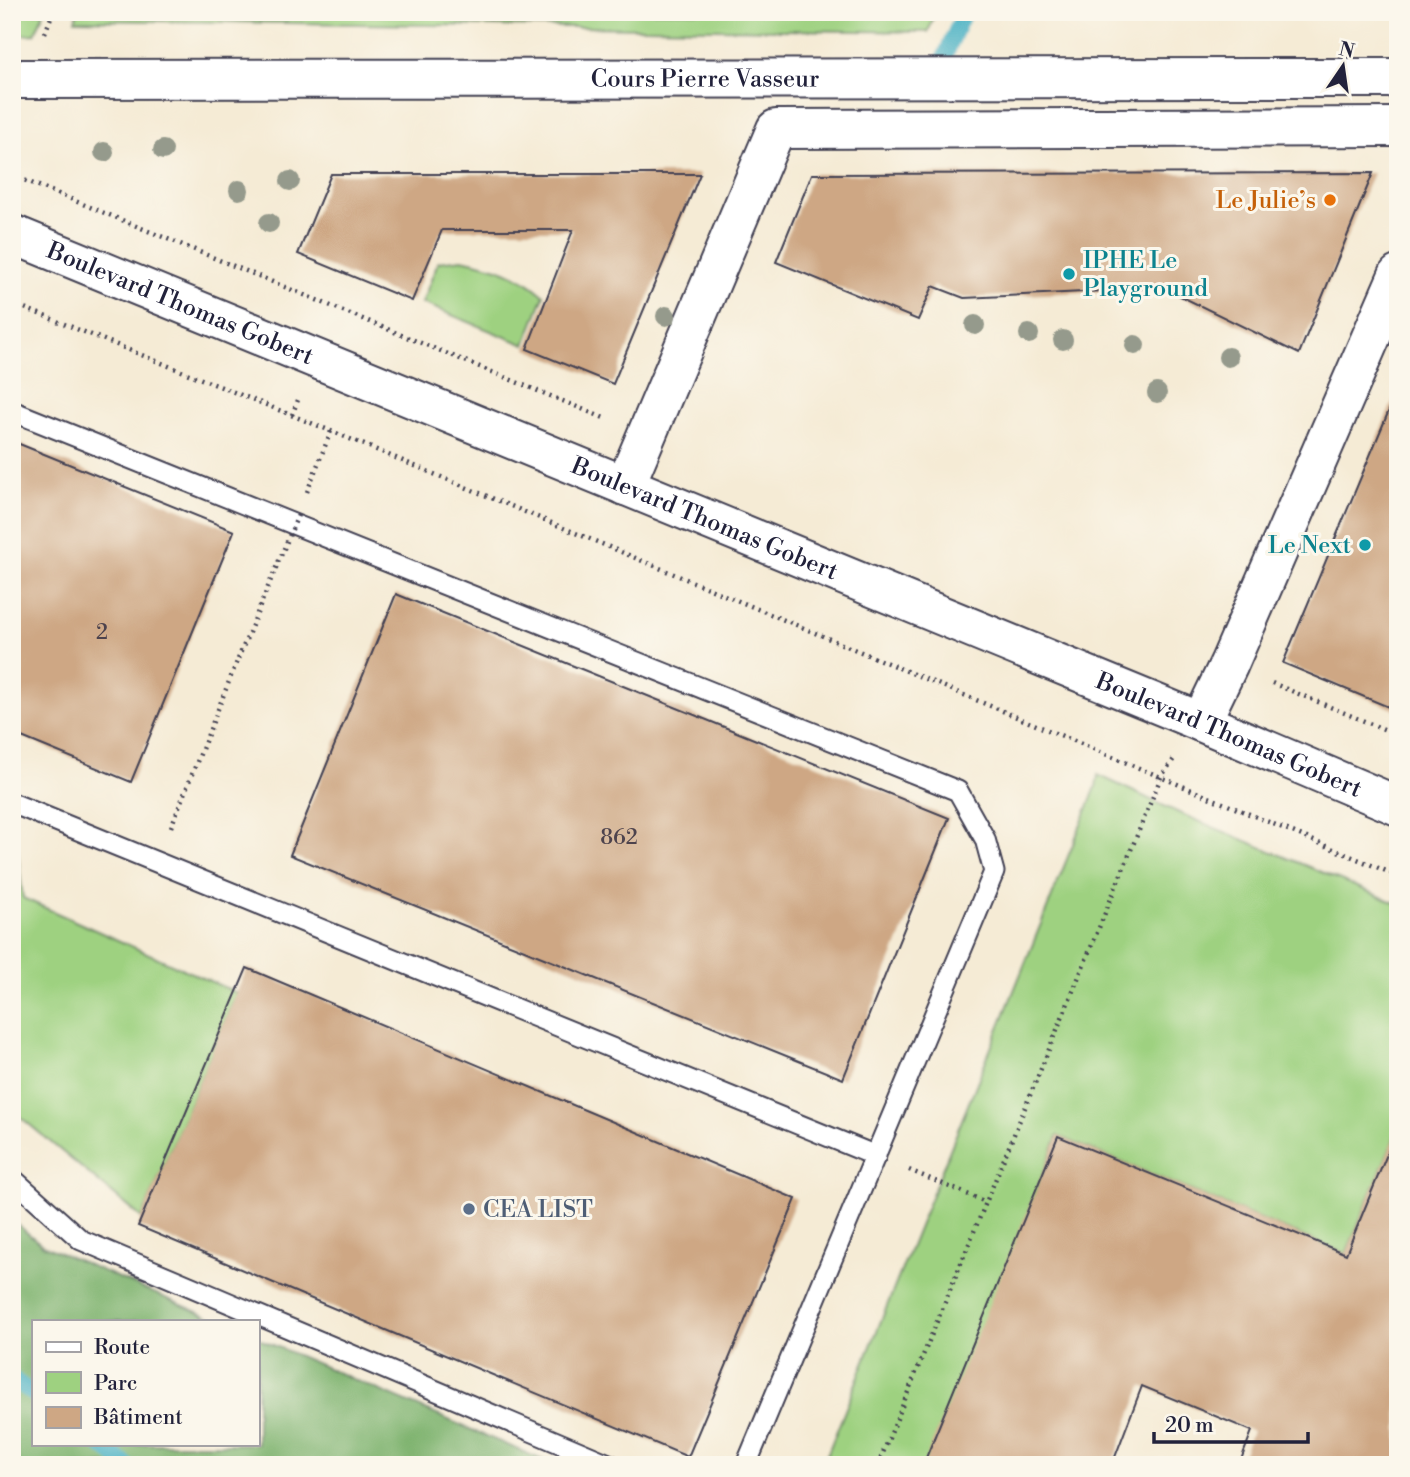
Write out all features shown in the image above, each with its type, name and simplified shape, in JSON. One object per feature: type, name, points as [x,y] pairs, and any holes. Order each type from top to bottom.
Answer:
[{"type":"street","name":"Cours Pierre Vasseur","points":[[12,79],[1398,78]]},
{"type":"street","points":[[625,486],[776,130],[1398,127]]},
{"type":"street","name":"Boulevard Thomas Gobert","points":[[12,234],[1201,722],[1398,806]]},
{"type":"street","points":[[1201,722],[1229,664],[1398,275]]},
{"type":"lane","points":[[12,411],[958,791],[985,839],[994,872],[746,1465]]},
{"type":"lane","points":[[12,803],[876,1156]]},
{"type":"lane","points":[[12,1178],[81,1240],[611,1465]]},
{"type":"path","points":[[12,175],[606,419]]},
{"type":"path","points":[[12,303],[331,431],[1398,876]]},
{"type":"path","points":[[156,863],[331,431]]},
{"type":"path","points":[[1229,664],[1398,735]]},
{"type":"path","points":[[878,1465],[1161,777]]},
{"type":"path","points":[[876,1156],[986,1202]]},
{"type":"path","points":[[12,1459],[20,1465]]},
{"type":"green space","points":[[12,12],[44,12],[35,34],[12,36]]},
{"type":"green space","points":[[78,12],[936,12],[928,32],[75,20]]},
{"type":"green space","points":[[462,259],[506,271],[544,295],[525,345],[422,303],[438,262]]},
{"type":"green space","points":[[1098,775],[1179,813],[1398,904],[1398,1129],[1346,1254],[1058,1136],[928,1465],[823,1465],[1096,787]]},
{"type":"green space","points":[[12,837],[16,838],[23,898],[237,993],[142,1218],[12,1110]]},
{"type":"green space","points":[[12,1220],[42,1245],[217,1320],[32,1320],[32,1446],[259,1446],[259,1339],[554,1465],[12,1465]]},
{"type":"building","name":"IPHE Le Playground","points":[[1373,173],[1299,354],[1164,288],[964,298],[933,286],[918,320],[776,262],[812,174]]},
{"type":"building","points":[[331,174],[700,174],[613,384],[527,349],[573,230],[442,230],[412,301],[298,254]]},
{"type":"building","name":"Le Next","points":[[1398,389],[1398,711],[1283,663]]},
{"type":"building","points":[[12,441],[234,531],[131,782],[12,733]]},
{"type":"building","points":[[396,594],[949,818],[843,1079],[290,855]]},
{"type":"building","name":"CEA LIST","points":[[247,968],[796,1199],[688,1457],[138,1226]]},
{"type":"building","points":[[1397,1130],[1398,1465],[1239,1465],[1252,1431],[1142,1386],[1112,1465],[923,1465],[1058,1136],[1346,1254]]},
{"type":"waterway","points":[[936,77],[964,12]]},
{"type":"waterway","points":[[12,1378],[32,1393]]},
{"type":"waterway","points":[[102,1446],[127,1465]]},
{"type":"place","name":"Le Julie’s","points":[[1330,200]]},
{"type":"place","name":"IPHE Le Playground","points":[[1069,274]]},
{"type":"place","name":"Le Next","points":[[1365,545]]},
{"type":"place","name":"CEA LIST","points":[[469,1209]]}]
